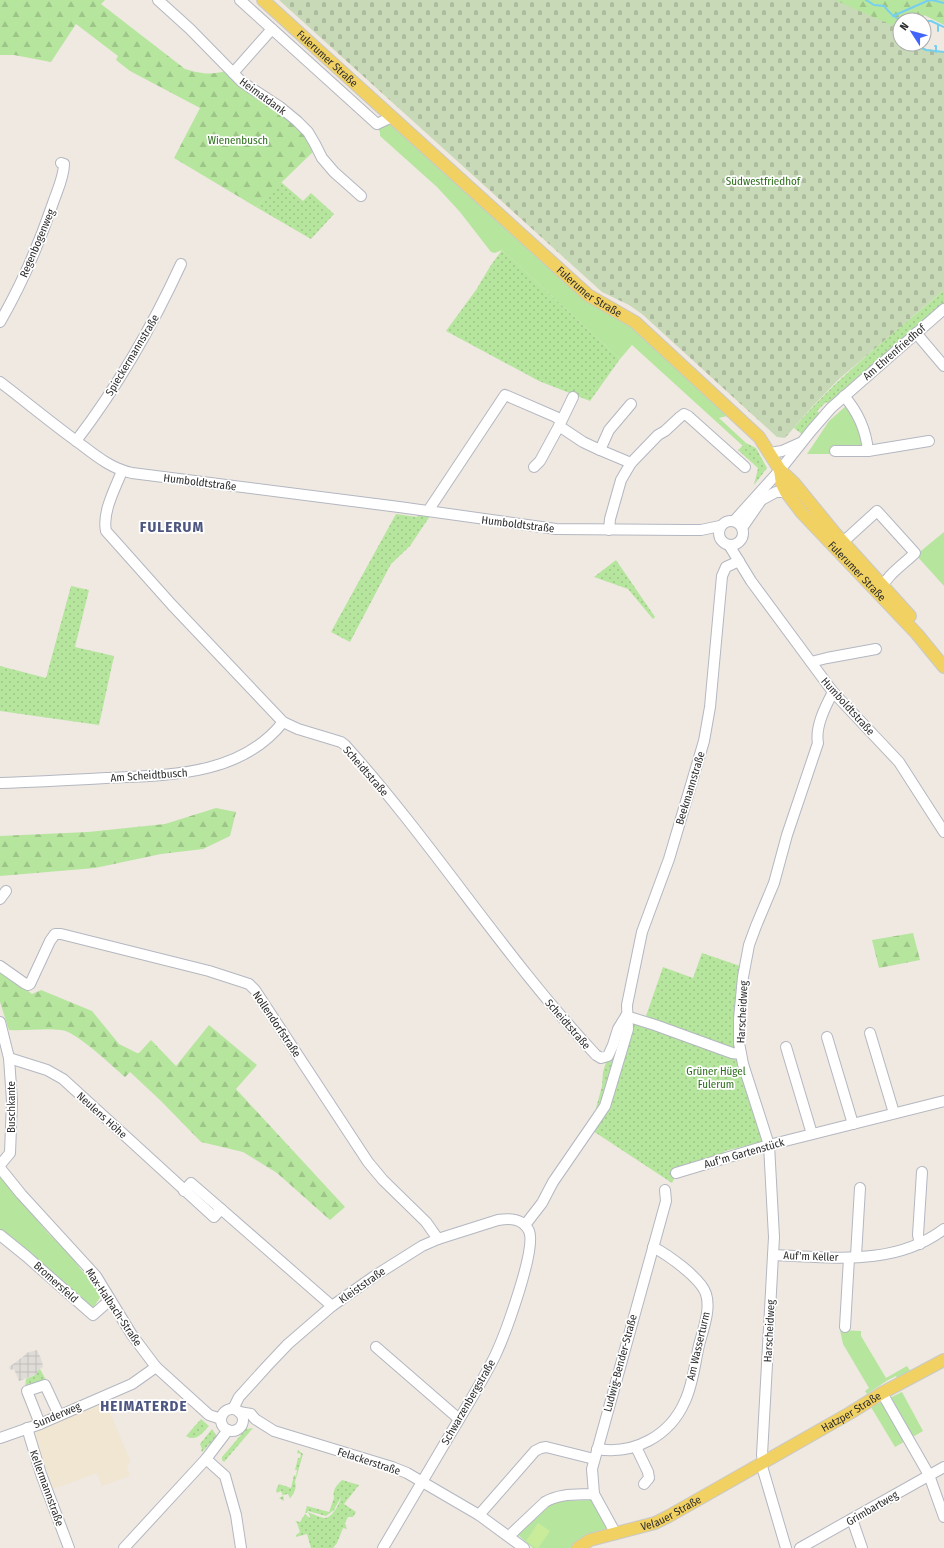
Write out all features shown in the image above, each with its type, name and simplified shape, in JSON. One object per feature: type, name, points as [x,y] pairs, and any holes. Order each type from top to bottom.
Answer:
[{"type":"main road","name":"Fulerumer Straße","points":[[264,0],[588,295],[635,322],[740,417],[759,437],[780,470],[794,483],[837,543]]},
{"type":"main road","name":"Fulerumer Straße","points":[[780,470],[782,484],[786,492],[802,513],[837,543],[943,659]]},
{"type":"main road","name":"Hatzper Straße","points":[[761,1463],[850,1413],[882,1393],[944,1360]]},
{"type":"main road","name":"Velauer Straße","points":[[578,1548],[590,1540],[655,1523],[761,1463]]},
{"type":"street","name":"Heimatdank","points":[[158,0],[190,29],[242,82],[280,107],[297,121],[308,132],[322,158],[334,172],[361,196]]},
{"type":"street","name":"Fulerumer Straße","points":[[240,0],[377,124],[392,117]]},
{"type":"street","points":[[233,73],[272,29]]},
{"type":"street","name":"Regenbogenweg","points":[[0,322],[26,271],[45,227],[64,169],[64,164],[61,163]]},
{"type":"street","name":"Spieckermannstraße","points":[[76,441],[138,350],[181,264]]},
{"type":"street","name":"Am Ehrenfriedhof","points":[[780,470],[821,419],[844,396],[944,309]]},
{"type":"street","points":[[916,333],[944,366]]},
{"type":"street","name":"Humboldtstraße","points":[[2,387],[107,464],[122,471],[556,529],[720,531],[721,540],[733,544],[739,551],[739,561],[754,586],[833,692],[899,762],[944,832]]},
{"type":"street","points":[[428,511],[505,395],[556,417],[560,424],[577,436],[582,442],[631,463]]},
{"type":"street","points":[[844,396],[856,412],[863,426],[868,451]]},
{"type":"street","points":[[534,467],[540,461],[573,397]]},
{"type":"street","points":[[600,450],[609,430],[631,404]]},
{"type":"street","points":[[609,530],[610,519],[621,480],[631,463],[658,435],[665,431],[684,414],[745,467]]},
{"type":"street","name":"Am Ehrenfriedhof","points":[[770,453],[782,451],[804,441]]},
{"type":"street","points":[[835,451],[868,451],[929,441]]},
{"type":"street","points":[[742,528],[780,470]]},
{"type":"street","points":[[734,521],[780,470]]},
{"type":"street","name":"Scheidtstraße","points":[[122,471],[104,524],[106,532],[172,605],[283,722],[298,729],[341,742],[345,745],[391,799],[568,1026],[596,1056],[601,1058],[608,1056],[614,1046],[618,1029],[626,1016]]},
{"type":"street","points":[[763,498],[776,492],[786,492]]},
{"type":"street","points":[[837,543],[877,511],[915,553],[887,579],[881,590]]},
{"type":"street","points":[[720,531],[724,522],[729,520],[739,524],[742,528],[743,534],[741,539],[733,544]]},
{"type":"street","name":"Beekmannstraße","points":[[525,1224],[542,1203],[553,1182],[605,1106],[628,1029],[626,1016],[627,1005],[642,932],[669,859],[704,741],[710,707],[722,576],[726,567],[739,561]]},
{"type":"street","points":[[811,662],[876,649]]},
{"type":"street","name":"Harscheidweg","points":[[786,1548],[761,1463],[774,1237],[769,1145],[741,1054],[739,1043],[739,1019],[747,953],[756,926],[774,883],[787,835],[818,743],[817,736],[826,706],[833,692]]},
{"type":"street","name":"Am Scheidtbusch","points":[[0,783],[160,775],[201,770],[223,764],[248,752],[275,732],[283,722]]},
{"type":"street","points":[[0,899],[6,890]]},
{"type":"street","name":"Nollendorfstraße","points":[[0,966],[28,985],[32,981],[50,941],[55,934],[61,934],[160,957],[248,984],[255,990],[368,1162],[383,1180],[426,1222],[438,1239]]},
{"type":"street","points":[[626,1016],[732,1053],[741,1054]]},
{"type":"street","name":"Buschkante","points":[[0,1022],[9,1058],[12,1102],[10,1153],[0,1167]]},
{"type":"street","points":[[870,1033],[894,1113]]},
{"type":"street","points":[[828,1037],[852,1124]]},
{"type":"street","points":[[786,1048],[812,1134]]},
{"type":"street","name":"Neulens Höhe","points":[[9,1058],[47,1070],[63,1079],[214,1217],[221,1209],[332,1306]]},
{"type":"street","name":"Auf'm Gartenstück","points":[[676,1173],[769,1145],[944,1100]]},
{"type":"street","name":"Max-Halbach-Straße","points":[[0,1167],[31,1205],[96,1276],[132,1335],[156,1367],[209,1415],[221,1419]]},
{"type":"street","points":[[920,1244],[918,1236],[922,1172]]},
{"type":"street","name":"Auf'm Keller","points":[[845,1327],[860,1188]]},
{"type":"street","name":"Ludwig-Bender-Straße","points":[[616,1534],[594,1494],[592,1469],[666,1201],[664,1190]]},
{"type":"street","name":"Kleiststraße","points":[[236,1410],[239,1397],[288,1344],[332,1306],[401,1259],[438,1239],[507,1218],[520,1221],[525,1224]]},
{"type":"street","name":"Schwarzenbergstraße","points":[[383,1548],[495,1355],[515,1304],[530,1246],[531,1236],[525,1224]]},
{"type":"street","name":"Auf'm Keller","points":[[773,1255],[871,1257],[894,1253],[920,1244],[944,1229]]},
{"type":"street","name":"Bromersfeld","points":[[0,1236],[26,1256],[93,1315],[110,1300]]},
{"type":"street","name":"Am Wasserturm","points":[[595,1454],[636,1447],[656,1437],[674,1419],[686,1400],[708,1302],[707,1295],[703,1286],[697,1279],[664,1253],[653,1247]]},
{"type":"street","points":[[376,1346],[459,1419]]},
{"type":"street","name":"Sunderweg","points":[[0,1438],[40,1424],[132,1384],[156,1367]]},
{"type":"street","points":[[40,1424],[28,1391],[45,1385],[59,1415]]},
{"type":"street","points":[[882,1393],[929,1475],[944,1517]]},
{"type":"street","points":[[242,1423],[242,1419],[236,1410],[225,1412],[221,1419],[222,1426],[228,1430],[236,1430],[242,1423],[255,1419]]},
{"type":"street","name":"Felackerstraße","points":[[236,1410],[251,1414],[255,1419],[274,1431],[392,1467],[407,1473],[478,1515],[509,1536],[520,1547]]},
{"type":"street","name":"Kellermannstraße","points":[[27,1428],[41,1474],[69,1548]]},
{"type":"street","points":[[124,1548],[206,1460],[228,1430]]},
{"type":"street","points":[[636,1447],[648,1472],[649,1478],[644,1484]]},
{"type":"street","points":[[478,1515],[535,1451],[541,1448],[546,1448],[595,1454]]},
{"type":"street","points":[[206,1460],[225,1476],[236,1515],[241,1548]]},
{"type":"street","name":"Grimbartweg","points":[[800,1548],[944,1467]]},
{"type":"street","points":[[509,1536],[545,1502],[552,1498],[560,1496],[594,1494]]},
{"type":"street","points":[[852,1519],[862,1548]]},
{"type":"shaded area","points":[[37,1350],[43,1367],[37,1371],[37,1374],[19,1381],[14,1369],[10,1370],[9,1367],[26,1353]]},
{"type":"shaded area","points":[[105,1400],[130,1461],[127,1467],[130,1476],[102,1486],[97,1473],[53,1489],[34,1436],[34,1432]]},
{"type":"green space","name":"Wienenbusch","points":[[0,0],[105,0],[101,4],[185,69],[206,73],[227,71],[288,115],[316,149],[256,207],[174,158],[200,108],[130,71],[116,60],[118,56],[76,24],[51,62],[14,55],[0,55]]},
{"type":"green space","name":"Südwestfriedhof","points":[[279,0],[835,0],[892,25],[892,52],[932,52],[932,50],[944,52],[944,290],[839,379],[785,438],[777,437],[642,314],[629,305],[602,292]]},
{"type":"green space","points":[[765,0],[944,0],[944,25],[932,19],[932,12],[892,12],[892,52],[932,52],[932,50],[944,52],[944,114]]},
{"type":"green space","points":[[390,119],[621,317],[731,415],[719,418],[746,443],[743,446],[632,345],[620,359],[502,250],[495,253],[491,252],[460,212],[437,187],[380,136],[380,132],[376,126]]},
{"type":"green space","points":[[281,182],[303,201],[311,193],[334,214],[311,239],[256,207]]},
{"type":"green space","points":[[502,250],[620,359],[590,401],[539,381],[446,331],[476,290]]},
{"type":"green space","points":[[944,290],[944,305],[830,405],[826,402],[817,411],[821,414],[803,435],[794,428],[829,390]]},
{"type":"green space","points":[[846,406],[858,425],[862,444],[860,446],[832,447],[832,454],[807,454],[829,421]]},
{"type":"green space","points":[[746,443],[756,448],[767,468],[754,485],[758,468],[738,450]]},
{"type":"green space","points":[[396,514],[417,517],[418,515],[430,516],[410,546],[391,564],[350,642],[331,632]]},
{"type":"green space","points":[[944,532],[944,586],[916,555]]},
{"type":"green space","points":[[616,560],[655,617],[653,619],[628,589],[594,577]]},
{"type":"green space","points":[[71,586],[89,590],[75,647],[114,656],[99,725],[0,711],[0,666],[46,678]]},
{"type":"green space","points":[[216,808],[236,812],[230,836],[203,849],[161,854],[95,868],[0,876],[0,836],[88,832],[165,824]]},
{"type":"green space","points":[[913,933],[920,960],[879,968],[872,940]]},
{"type":"green space","points":[[702,953],[743,967],[736,1048],[731,1050],[645,1019],[663,967],[693,978]]},
{"type":"green space","points":[[0,971],[32,994],[41,990],[92,1011],[119,1044],[137,1053],[139,1053],[151,1040],[176,1066],[209,1025],[257,1065],[236,1089],[345,1207],[330,1220],[277,1173],[243,1152],[201,1142],[130,1072],[125,1077],[76,1036],[68,1032],[55,1029],[9,1030],[0,1002]]},
{"type":"green space","name":"Grüner Hügel Fulerum","points":[[634,1022],[737,1060],[740,1064],[765,1141],[725,1151],[721,1156],[674,1169],[672,1173],[675,1177],[672,1183],[590,1129],[632,1023]]},
{"type":"green space","points":[[624,1029],[601,1110],[596,1108],[602,1086],[603,1072],[608,1056]]},
{"type":"green space","points":[[0,1176],[48,1233],[70,1255],[83,1272],[85,1271],[101,1294],[93,1308],[88,1308],[0,1232]]},
{"type":"green space","points":[[840,1330],[861,1331],[861,1336],[886,1378],[907,1366],[911,1372],[888,1380],[867,1394],[865,1391],[869,1388],[843,1344]]},
{"type":"green space","points":[[40,1369],[46,1380],[25,1389],[26,1379],[37,1374],[37,1371]]},
{"type":"green space","points":[[902,1392],[923,1431],[895,1447],[871,1407]]},
{"type":"green space","points":[[201,1419],[209,1426],[202,1434],[193,1438],[186,1436]]},
{"type":"green space","points":[[253,1428],[224,1462],[222,1457],[246,1429]]},
{"type":"green space","points":[[212,1429],[217,1436],[202,1452],[200,1444]]},
{"type":"green space","points":[[298,1450],[303,1454],[295,1482],[294,1493],[290,1498],[288,1494],[283,1495],[284,1501],[279,1498],[283,1496],[281,1491],[277,1493],[276,1490],[279,1484],[291,1488],[294,1475],[296,1476],[297,1470],[295,1470],[298,1458],[300,1458],[301,1454],[297,1453]]},
{"type":"green space","points":[[342,1480],[359,1485],[344,1504],[356,1512],[353,1517],[348,1517],[345,1523],[347,1529],[343,1528],[337,1543],[333,1548],[311,1548],[307,1534],[296,1537],[296,1535],[300,1532],[295,1521],[300,1522],[305,1514],[311,1519],[308,1512],[324,1518],[330,1516],[337,1507],[341,1497],[334,1510],[326,1516],[308,1511],[305,1513],[307,1506],[329,1512],[334,1498],[334,1490]]},
{"type":"green space","points":[[591,1500],[611,1531],[573,1548],[533,1548],[518,1535],[549,1506],[561,1501]]},
{"type":"green space","points":[[538,1523],[550,1531],[538,1548],[536,1548],[526,1541]]},
{"type":"waterway","points":[[866,0],[874,5],[884,6],[892,14]]},
{"type":"waterway","points":[[902,12],[927,1],[932,0],[944,3]]},
{"type":"waterway","points":[[932,21],[944,27]]},
{"type":"waterway","points":[[938,25],[938,31]]},
{"type":"waterway","points":[[935,46],[936,52]]},
{"type":"waterway","points":[[932,51],[944,52]]},
{"type":"district","name":"FULERUM","points":[[172,527]]},
{"type":"district","name":"HEIMATERDE","points":[[144,1406]]}]
